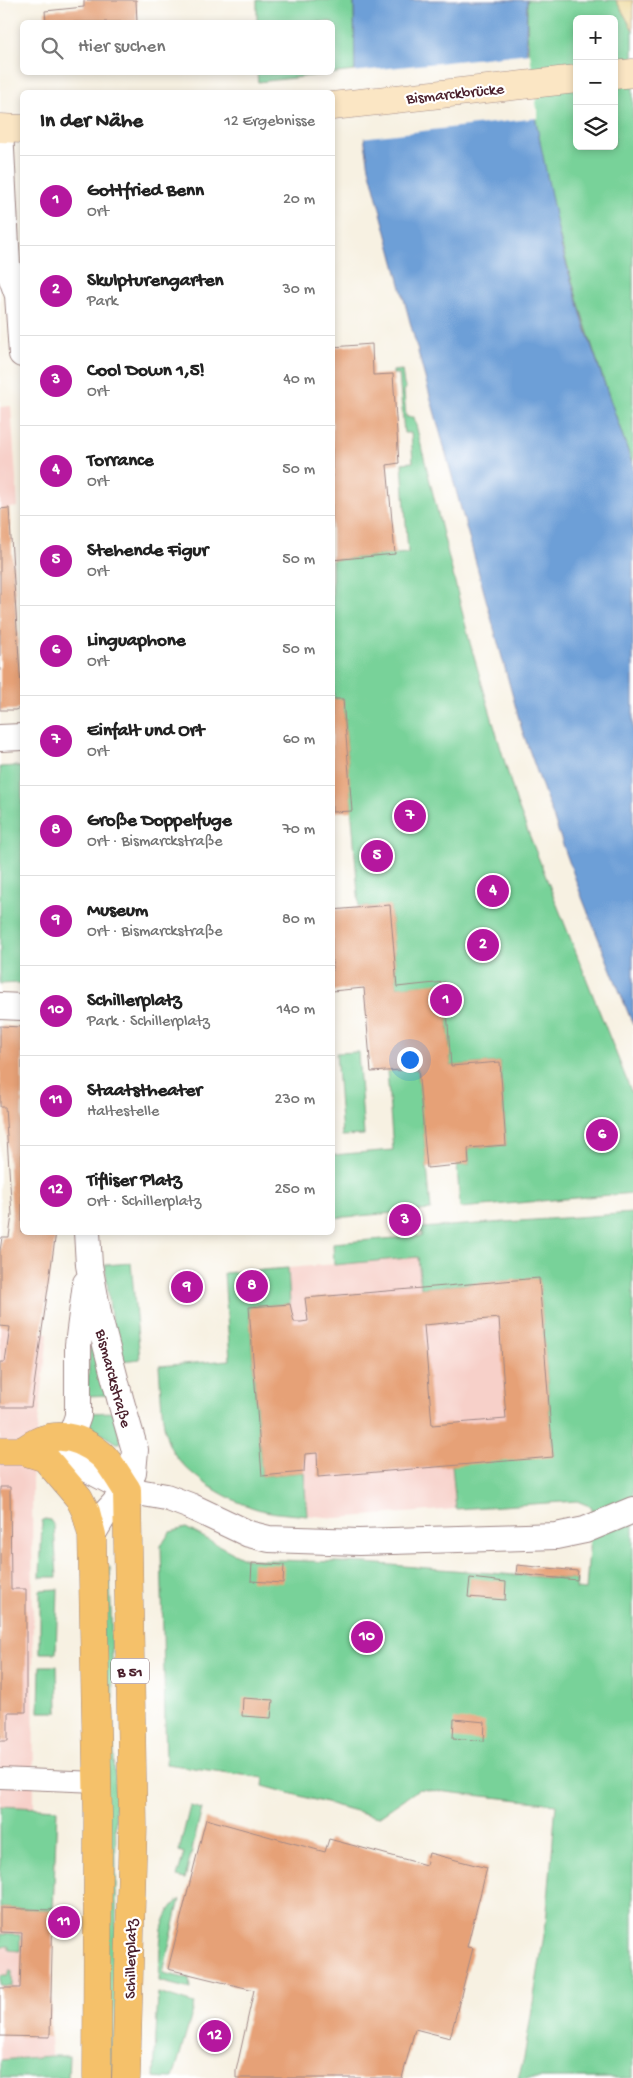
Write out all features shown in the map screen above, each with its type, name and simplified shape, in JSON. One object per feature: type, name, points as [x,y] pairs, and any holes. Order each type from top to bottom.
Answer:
[{"type":"main road","points":[[618,75],[633,73]]},
{"type":"main road","name":"Bismarckbrücke","points":[[335,106],[573,79]]},
{"type":"main road","points":[[0,129],[20,129]]},
{"type":"main road","points":[[22,1454],[45,1438],[70,1436],[104,1456],[127,1490]]},
{"type":"main road","name":"Schillerplatz","points":[[22,1454],[79,1498],[86,1512],[92,1535],[97,1782],[97,2078]]},
{"type":"main road","name":"Schillerplatz","points":[[126,2078],[133,1826],[127,1490]]},
{"type":"street","points":[[0,129],[8,265],[18,295]]},
{"type":"street","points":[[20,200],[18,209],[20,236]]},
{"type":"street","points":[[20,279],[18,295],[20,324]]},
{"type":"street","points":[[0,738],[20,737]]},
{"type":"street","points":[[0,1006],[20,1007]]},
{"type":"street","name":"Bismarckstraße","points":[[87,1235],[89,1265],[108,1355],[136,1450],[133,1472],[127,1490]]},
{"type":"street","name":"Bismarckstraße","points":[[70,1436],[78,1416],[78,1346],[89,1265]]},
{"type":"street","points":[[22,1454],[86,1468],[127,1490],[166,1497],[190,1506],[249,1534],[292,1541],[359,1542],[556,1536],[585,1530],[633,1510]]},
{"type":"street","points":[[92,1535],[104,1514],[127,1490]]},
{"type":"street","points":[[0,1778],[97,1782]]},
{"type":"shaded area","points":[[11,406],[18,507],[0,509],[0,407]]},
{"type":"shaded area","points":[[418,1257],[421,1288],[539,1278],[553,1457],[452,1465],[456,1509],[336,1518],[265,1511],[249,1307],[290,1303],[288,1268]]},
{"type":"shaded area","points":[[0,1326],[48,1333],[32,1480],[34,1807],[57,1809],[50,2037],[53,2078],[0,2078]]},
{"type":"green space","points":[[257,0],[354,0],[355,71],[335,73],[335,20],[257,20]]},
{"type":"green space","points":[[527,0],[616,0],[633,30],[633,466],[576,295],[546,178],[535,120],[529,60]]},
{"type":"green space","points":[[257,75],[320,75],[258,82]]},
{"type":"green space","points":[[402,370],[406,388],[404,391],[406,417],[414,417],[470,643],[517,804],[633,1096],[633,1193],[460,1208],[457,1165],[469,1164],[468,1148],[506,1145],[500,1062],[451,1066],[445,983],[397,987],[390,906],[359,907],[343,699],[335,699],[335,560],[408,553],[402,463],[413,462],[411,433],[404,433],[399,374],[393,374],[393,371]]},
{"type":"green space","points":[[0,767],[20,767],[20,983],[0,984]]},
{"type":"green space","points":[[358,1052],[364,1135],[342,1136],[336,1053]]},
{"type":"green space","points":[[418,1069],[431,1210],[335,1218],[335,1155],[393,1150],[387,1071]]},
{"type":"green space","points":[[633,1213],[633,2078],[518,2078],[524,2058],[546,1923],[556,1804],[419,1789],[378,1817],[263,1786],[264,1778],[166,1764],[161,1546],[170,1532],[186,1528],[247,1559],[366,1563],[577,1580],[576,1589],[586,1590],[592,1507],[577,1501],[456,1509],[452,1465],[553,1456],[539,1278],[421,1288],[418,1257],[334,1265],[333,1243],[422,1236],[421,1228]]},
{"type":"green space","points":[[131,1263],[140,1359],[121,1361],[111,1317],[105,1265]]},
{"type":"green space","points":[[288,1268],[290,1304],[249,1307],[262,1476],[304,1472],[307,1516],[270,1512],[238,1502],[209,1486],[184,1465],[174,1454],[168,1442],[164,1424],[159,1366],[230,1360],[224,1273]]},
{"type":"green space","points":[[91,1332],[110,1395],[87,1396]]},
{"type":"green space","points":[[115,1412],[120,1443],[116,1443],[90,1427],[87,1413]]},
{"type":"green space","points":[[45,1519],[50,1520],[54,1526],[57,1577],[40,1577],[42,1521]]},
{"type":"green space","points":[[110,1567],[116,1822],[116,2014],[115,2078],[104,2078],[102,1568]]},
{"type":"green space","points":[[58,1589],[56,1653],[40,1653],[40,1590]]},
{"type":"green space","points":[[40,1666],[57,1666],[58,1712],[39,1712]]},
{"type":"green space","points":[[0,1806],[57,1809],[53,1910],[0,1908]]},
{"type":"green space","points":[[190,1806],[202,1809],[185,1879],[177,1877],[184,1853],[179,1851]]},
{"type":"green space","points":[[180,1899],[163,1973],[189,1979],[190,1989],[159,1981],[163,1926],[166,1916]]},
{"type":"green space","points":[[0,1934],[20,1935],[20,1951],[9,1950],[9,1946],[0,1946]]},
{"type":"green space","points":[[9,1971],[12,1971],[12,1987],[0,1986],[0,1975],[9,1975]]},
{"type":"green space","points":[[158,1993],[195,2004],[173,2078],[154,2077]]},
{"type":"green space","points":[[69,2056],[68,2078],[0,2078],[0,2060]]},
{"type":"sand","points":[[616,0],[633,0],[633,30]]},
{"type":"water","points":[[354,0],[527,0],[526,42],[532,102],[562,249],[585,327],[633,466],[633,1025],[581,895],[522,730],[422,367],[369,168],[355,79]]},
{"type":"pier","points":[[530,53],[538,118],[361,138],[352,72]]},
{"type":"building","points":[[84,0],[136,0],[137,20],[46,20],[45,11],[84,7]]},
{"type":"building","points":[[372,344],[373,375],[393,374],[399,463],[387,465],[395,554],[335,560],[335,347]]},
{"type":"building","points":[[9,508],[20,673],[20,708],[15,710],[0,710],[0,509]]},
{"type":"building","points":[[335,699],[343,699],[352,811],[335,812]]},
{"type":"building","points":[[390,905],[397,987],[445,982],[451,1066],[500,1062],[506,1145],[468,1148],[469,1164],[427,1168],[418,1069],[371,1072],[364,988],[335,991],[335,910]]},
{"type":"building","points":[[0,1026],[20,1027],[20,1235],[56,1235],[31,1407],[0,1407],[0,1362],[5,1362],[10,1327],[0,1326],[0,1251],[2,1237],[9,1237],[12,1215],[5,1107],[0,1107]]},
{"type":"building","points":[[539,1278],[553,1457],[318,1477],[317,1453],[305,1454],[304,1472],[262,1476],[249,1307],[290,1304],[294,1322],[308,1321],[305,1298]],"holes":[[[499,1318],[506,1419],[432,1425],[424,1325]]]},
{"type":"building","points":[[0,1487],[10,1487],[11,1589],[26,1589],[26,1712],[8,1712],[8,1741],[0,1741]]},
{"type":"building","points":[[252,1563],[284,1565],[283,1583],[251,1581]]},
{"type":"building","points":[[517,1565],[578,1571],[577,1580],[516,1574]]},
{"type":"building","points":[[470,1578],[506,1582],[505,1600],[468,1597]]},
{"type":"building","points":[[243,1698],[273,1700],[271,1718],[242,1716]]},
{"type":"building","points":[[454,1719],[485,1722],[484,1741],[453,1738]]},
{"type":"building","points":[[206,1819],[325,1852],[329,1839],[426,1865],[429,1853],[487,1868],[467,1947],[473,1948],[450,2038],[415,2029],[402,2078],[236,2078],[254,1990],[168,1969]]},
{"type":"building","points":[[0,1908],[53,1910],[50,2037],[0,2036],[0,1988],[20,1988],[22,1933],[0,1932]]},
{"type":"place","name":"Einfalt und Ort","points":[[410,816]]},
{"type":"place","name":"Stehende Figur","points":[[377,856]]},
{"type":"place","name":"Torrance","points":[[493,891]]},
{"type":"place","name":"Skulpturengarten","points":[[483,945]]},
{"type":"place","name":"Gottfried Benn","points":[[446,1000]]},
{"type":"place","name":"Linguaphone","points":[[602,1135]]},
{"type":"place","name":"Cool Down 1,5!","points":[[405,1220]]},
{"type":"place","name":"Große Doppelfuge","points":[[252,1286]]},
{"type":"place","name":"Museum","points":[[187,1287]]},
{"type":"place","name":"Schillerplatz","points":[[367,1637]]},
{"type":"place","name":"Staatstheater","points":[[64,1922]]},
{"type":"place","name":"Tifliser Platz","points":[[215,2036]]}]
